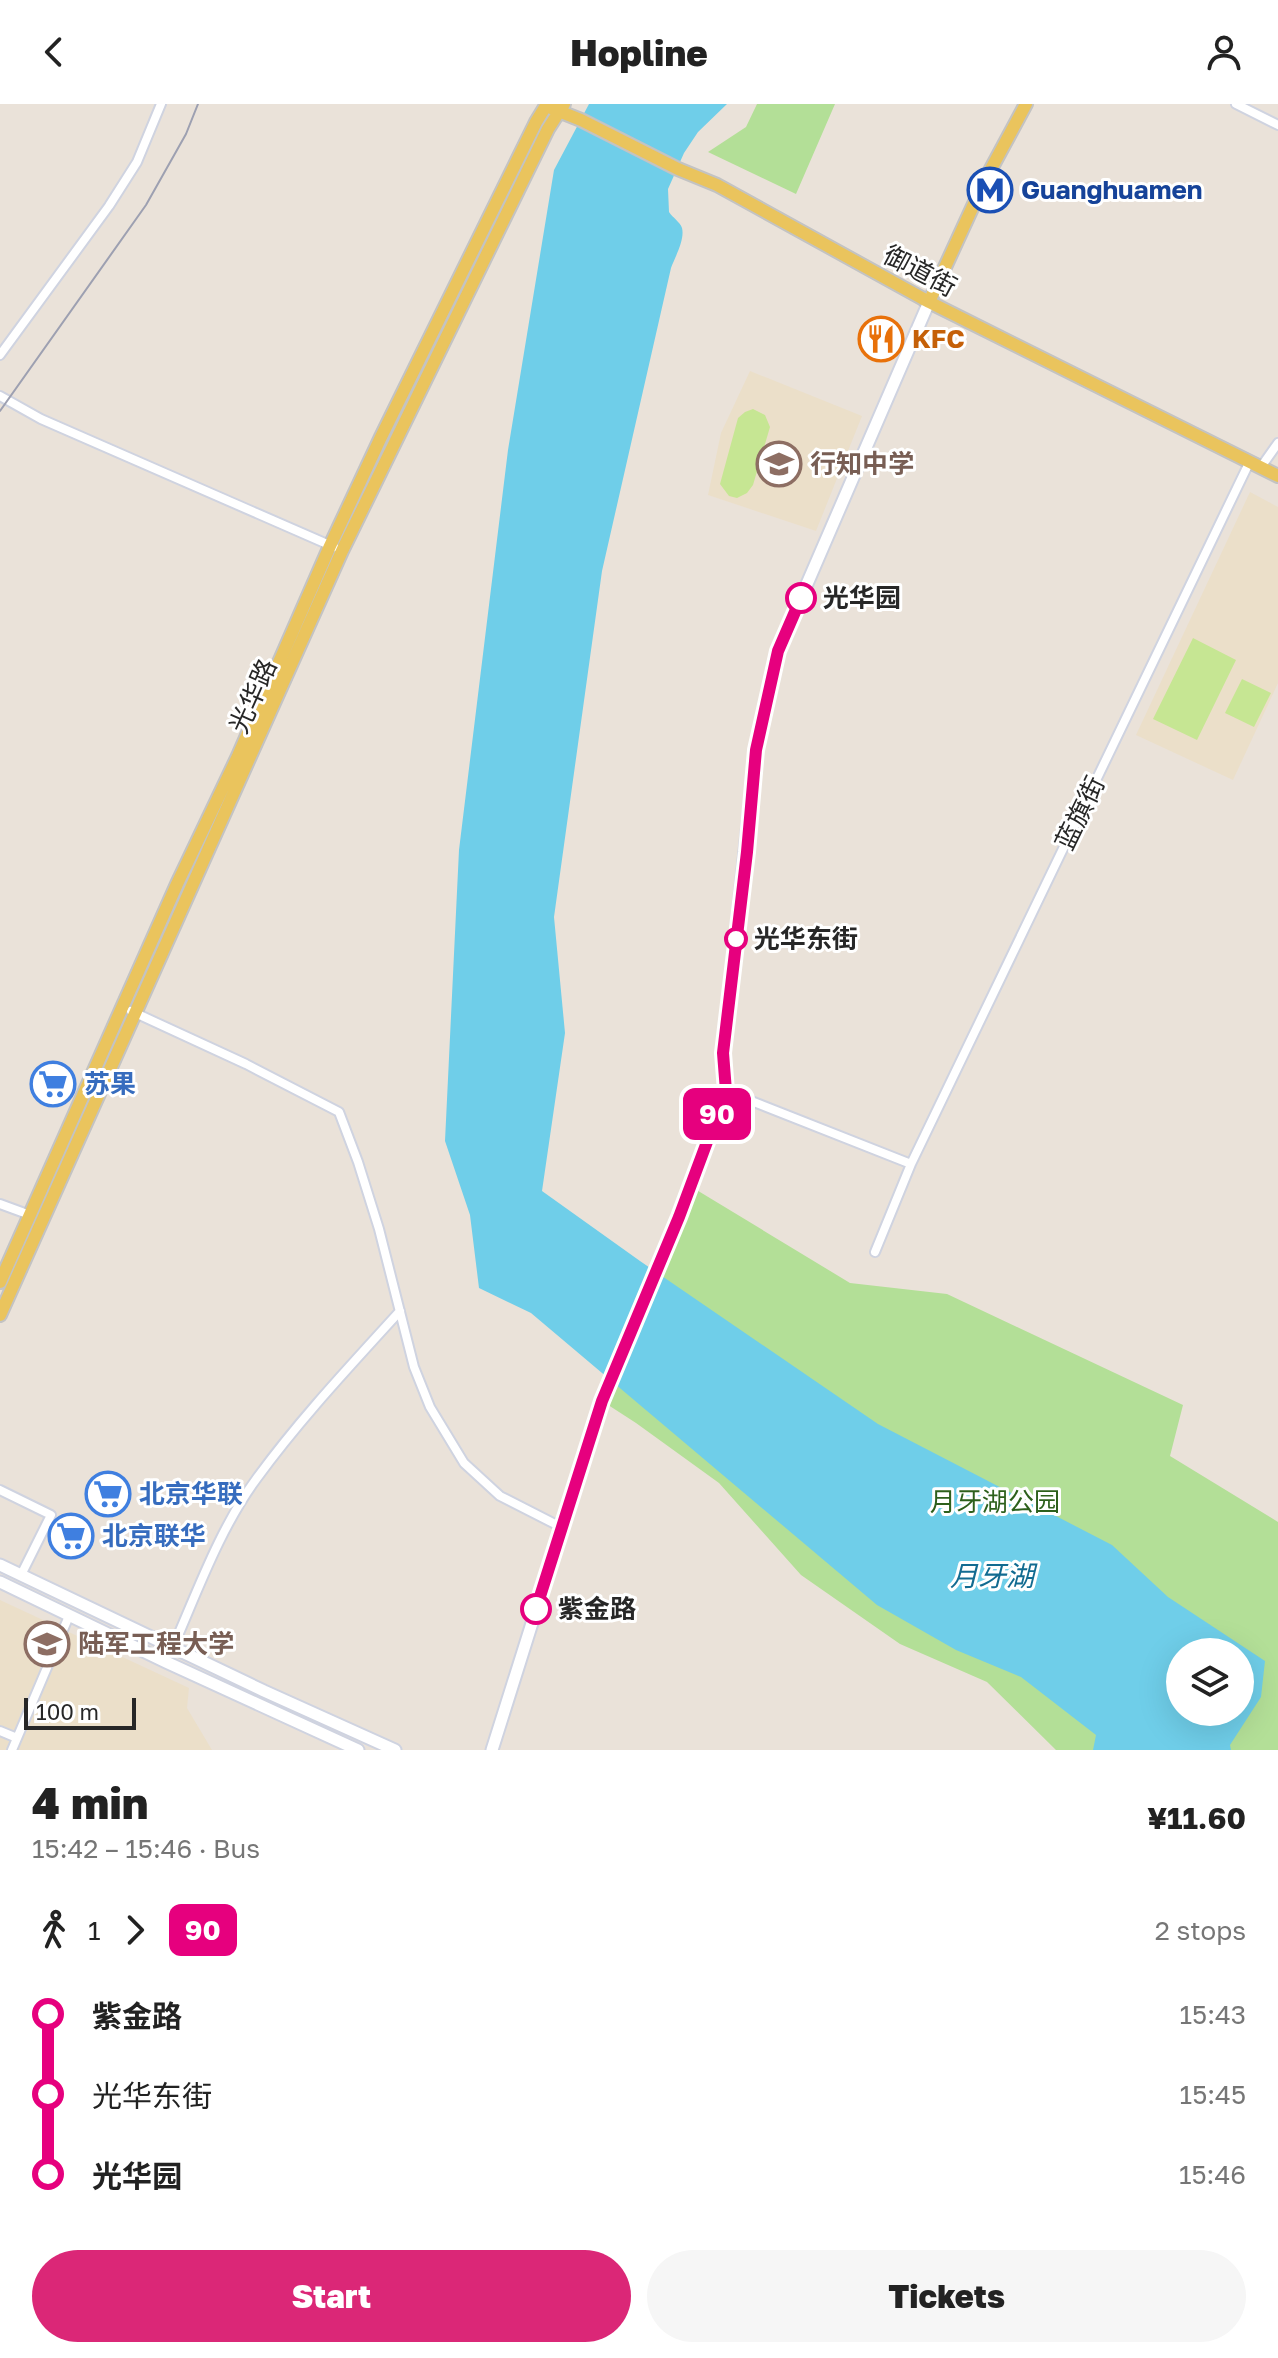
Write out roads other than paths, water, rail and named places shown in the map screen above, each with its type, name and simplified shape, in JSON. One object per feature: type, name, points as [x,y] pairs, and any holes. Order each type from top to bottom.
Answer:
[{"type":"main road","name":"御道街","points":[[545,105],[562,108],[717,185],[929,302],[1278,476]]},
{"type":"main road","name":"光华路","points":[[0,1282],[128,1010],[409,379],[545,105]]},
{"type":"main road","name":"光华路","points":[[336,548],[548,129],[562,108]]},
{"type":"main road","points":[[929,302],[979,194]]},
{"type":"main road","name":"光华路","points":[[0,1315],[128,1010]]},
{"type":"street","points":[[0,355],[109,206],[137,162],[161,104]]},
{"type":"street","points":[[979,194],[1026,104]]},
{"type":"street","points":[[1236,104],[1278,125]]},
{"type":"street","points":[[492,1750],[602,1401],[679,1217],[726,1091],[723,1053],[756,750],[778,651],[929,302]]},
{"type":"street","points":[[0,396],[41,419],[336,548]]},
{"type":"street","name":"蓝旗街","points":[[875,1252],[911,1164],[1255,464],[1278,443]]},
{"type":"street","points":[[128,1010],[246,1064],[339,1112],[358,1162],[414,1367],[430,1407],[464,1463],[500,1496],[561,1527]]},
{"type":"street","points":[[726,1091],[911,1164]]},
{"type":"street","points":[[0,1204],[30,1215]]},
{"type":"street","points":[[173,1647],[220,1539],[256,1479],[400,1311]]},
{"type":"street","points":[[0,1490],[51,1515],[21,1575]]},
{"type":"street","points":[[0,1565],[395,1750]]},
{"type":"street","points":[[0,1582],[358,1750]]},
{"type":"street","points":[[12,1750],[69,1616]]},
{"type":"street","points":[[0,1731],[17,1738]]},
{"type":"water","name":"月牙湖","points":[[589,104],[727,104],[698,132],[684,153],[668,189],[669,212],[683,233],[671,268],[602,571],[554,917],[565,1033],[542,1191],[878,1424],[1112,1545],[1168,1597],[1230,1638],[1166,1638],[1166,1726],[1242,1726],[1230,1745],[1231,1750],[1093,1750],[1096,1735],[1021,1677],[956,1650],[877,1605],[531,1313],[479,1288],[470,1215],[445,1141],[459,850],[508,450],[554,170]]},
{"type":"water","name":"月牙湖","points":[[1254,1654],[1265,1661],[1261,1697],[1254,1708]]},
{"type":"railway","points":[[0,411],[146,205],[186,134],[198,104]]},
{"type":"place","name":"Guanghuamen","points":[[990,190]]},
{"type":"place","name":"KFC","points":[[881,339]]},
{"type":"place","name":"行知中学","points":[[779,464]]},
{"type":"place","name":"光华园","points":[[801,598]]},
{"type":"place","name":"光华东街","points":[[736,939]]},
{"type":"place","name":"苏果","points":[[53,1084]]},
{"type":"place","name":"北京华联","points":[[108,1494]]},
{"type":"place","name":"北京联华","points":[[71,1536]]},
{"type":"place","name":"紫金路","points":[[536,1609]]},
{"type":"place","name":"陆军工程大学","points":[[47,1644]]},
{"type":"park label","name":"月牙湖公园","points":[[995,1502]]}]
